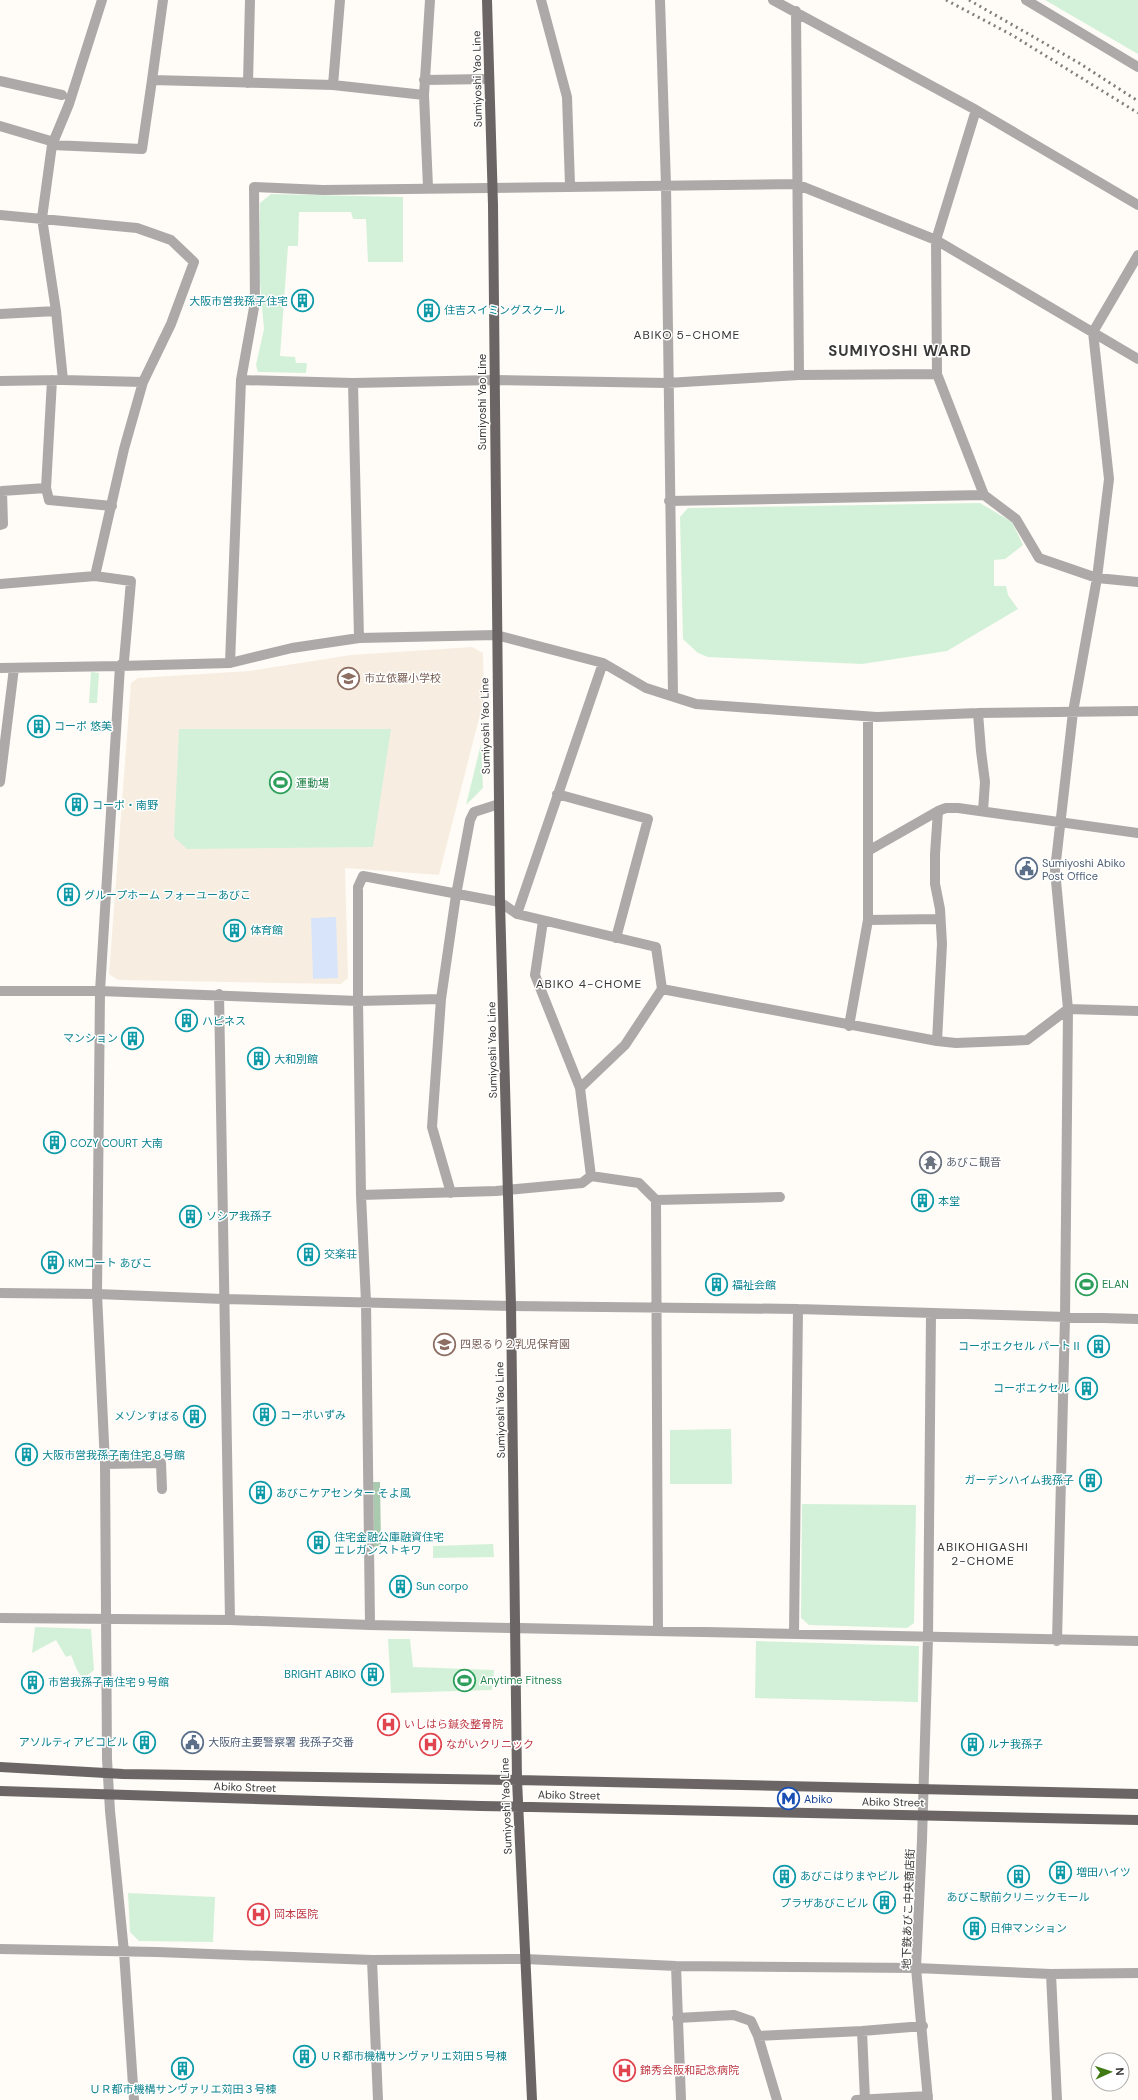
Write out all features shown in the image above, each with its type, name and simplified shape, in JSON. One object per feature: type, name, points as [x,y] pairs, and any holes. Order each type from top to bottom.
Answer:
[{"type":"main road","name":"Sumiyoshi Yao Line","points":[[487,0],[492,188],[500,902],[511,1306],[517,1780],[532,2100]]},
{"type":"main road","name":"Abiko Street","points":[[0,1768],[108,1774],[517,1780],[1138,1794]]},
{"type":"main road","name":"Abiko Street","points":[[0,1792],[518,1806],[1138,1820]]},
{"type":"street","points":[[102,0],[69,104],[53,144],[42,218],[56,311],[58,380],[46,488],[49,500],[112,506]]},
{"type":"street","points":[[0,126],[53,144],[142,149],[163,0]]},
{"type":"street","points":[[248,83],[250,0]]},
{"type":"street","points":[[333,85],[340,0]]},
{"type":"street","points":[[428,187],[424,80],[430,0]]},
{"type":"street","points":[[541,0],[567,97],[570,185]]},
{"type":"street","points":[[660,0],[666,185],[669,501],[673,696]]},
{"type":"street","points":[[773,0],[796,11],[976,110],[1138,205]]},
{"type":"street","points":[[1026,0],[1138,67]]},
{"type":"street","points":[[796,11],[796,184],[800,375]]},
{"type":"street","points":[[424,80],[489,79]]},
{"type":"street","points":[[152,80],[333,85],[424,95]]},
{"type":"street","points":[[0,81],[62,96]]},
{"type":"street","points":[[976,110],[936,240],[937,374],[984,495],[1016,519],[1039,558],[1096,578],[1138,582]]},
{"type":"street","points":[[230,662],[241,380],[255,302],[254,187],[323,190],[428,187],[492,188],[570,185],[796,184],[936,240],[1138,359]]},
{"type":"street","points":[[0,215],[137,228],[171,240],[194,262],[171,324],[143,382],[124,449],[96,576]]},
{"type":"street","points":[[1057,1641],[1065,1318],[1068,1009],[1055,870],[1073,712],[1096,578],[1109,479],[1094,332],[1138,255]]},
{"type":"street","points":[[0,314],[56,311]]},
{"type":"street","points":[[241,380],[352,383],[494,380],[668,383],[800,375],[937,374]]},
{"type":"street","points":[[0,381],[58,380],[143,382]]},
{"type":"street","points":[[352,383],[359,638]]},
{"type":"street","points":[[0,525],[3,524],[2,491],[46,488]]},
{"type":"street","points":[[669,501],[984,495]]},
{"type":"street","points":[[0,584],[96,576],[131,581],[124,661],[120,666],[100,991],[97,1294],[105,1464],[108,1774],[124,1952],[134,2100]]},
{"type":"street","points":[[0,668],[230,662],[292,648],[359,638],[496,635],[602,662],[646,688],[696,704],[868,717],[978,713],[1138,711]]},
{"type":"street","points":[[517,914],[602,662]]},
{"type":"street","points":[[0,782],[14,668]]},
{"type":"street","points":[[978,713],[980,751],[985,782],[983,811]]},
{"type":"street","points":[[849,1026],[868,920],[868,717]]},
{"type":"street","points":[[557,794],[648,819],[616,938]]},
{"type":"street","points":[[451,1193],[432,1127],[440,1000],[456,895],[470,820],[474,812],[499,804]]},
{"type":"street","points":[[868,851],[938,810],[946,808],[983,811],[1138,833]]},
{"type":"street","points":[[937,1041],[942,944],[935,884],[935,854],[938,810]]},
{"type":"street","points":[[370,1625],[366,1302],[361,1195],[358,1001],[358,887],[363,876],[456,895],[500,902],[517,914],[656,947],[662,989],[625,1045],[580,1088]]},
{"type":"street","points":[[868,920],[940,919]]},
{"type":"street","points":[[543,921],[535,975],[580,1088],[591,1176]]},
{"type":"street","points":[[662,989],[849,1026],[956,1043],[1027,1040],[1068,1009],[1138,1011]]},
{"type":"street","points":[[0,992],[100,991],[219,994],[358,1001],[440,1000]]},
{"type":"street","points":[[219,994],[223,1299],[230,1620]]},
{"type":"street","points":[[361,1195],[507,1190],[582,1183],[591,1176],[639,1183],[656,1200],[655,1308],[658,1631]]},
{"type":"street","points":[[656,1200],[780,1197]]},
{"type":"street","points":[[0,1293],[97,1294],[223,1299],[511,1306],[798,1309],[1138,1319]]},
{"type":"street","points":[[794,1633],[798,1309]]},
{"type":"street","name":"地下鉄あびこ中央商店街","points":[[928,2098],[923,2026],[916,1968],[924,1789],[928,1638],[931,1314]]},
{"type":"street","points":[[105,1464],[161,1463],[162,1489]]},
{"type":"street","points":[[0,1618],[230,1620],[370,1625],[794,1633],[1057,1641],[1138,1641]]},
{"type":"street","points":[[0,1763],[40,1770]]},
{"type":"street","points":[[0,1949],[372,1960],[525,1959],[676,1966],[916,1968],[1051,1974],[1138,1973]]},
{"type":"street","points":[[372,1960],[378,2100]]},
{"type":"street","points":[[676,1966],[681,2100]]},
{"type":"street","points":[[1051,1974],[1057,2100]]},
{"type":"street","points":[[677,2018],[734,2015],[751,2021],[758,2036],[777,2100]]},
{"type":"street","points":[[758,2036],[862,2031],[923,2026]]},
{"type":"street","points":[[862,2031],[866,2100]]},
{"type":"street","points":[[856,2100],[928,2098]]},
{"type":"shaded area","points":[[472,647],[483,653],[484,699],[439,875],[345,868],[348,978],[341,984],[118,980],[109,974],[131,683],[138,678],[249,671],[351,655]]},
{"type":"green space","points":[[1045,0],[1138,0],[1138,54]]},
{"type":"green space","points":[[271,194],[403,197],[403,262],[368,262],[366,219],[353,219],[351,212],[299,212],[298,246],[288,246],[280,356],[295,357],[296,363],[307,363],[306,373],[258,372],[256,365],[264,329],[259,271],[260,203]]},
{"type":"green space","points":[[980,503],[1012,522],[1023,545],[1005,559],[994,560],[994,586],[1006,586],[1008,595],[1018,609],[947,651],[862,664],[708,657],[698,653],[683,639],[680,517],[688,508]]},
{"type":"green space","points":[[91,672],[99,673],[97,703],[89,703]]},
{"type":"green space","name":"運動場","points":[[179,729],[391,729],[373,847],[187,849],[174,837]]},
{"type":"green space","points":[[481,744],[483,788],[466,805]]},
{"type":"green space","points":[[731,1429],[732,1484],[670,1484],[670,1430]]},
{"type":"green space","points":[[373,1482],[380,1482],[381,1546],[374,1547]]},
{"type":"green space","points":[[802,1504],[916,1505],[914,1623],[907,1628],[809,1625],[801,1618]]},
{"type":"green space","points":[[493,1544],[494,1557],[433,1558],[433,1546]]},
{"type":"green space","points":[[35,1627],[91,1629],[94,1670],[83,1679],[77,1670],[71,1655],[66,1657],[56,1640],[32,1653]]},
{"type":"green space","points":[[388,1639],[410,1639],[413,1667],[494,1670],[492,1690],[391,1693]]},
{"type":"green space","points":[[756,1641],[919,1646],[918,1702],[755,1698]]},
{"type":"green space","points":[[128,1893],[215,1897],[213,1942],[139,1941],[130,1932]]},
{"type":"water","points":[[336,917],[338,978],[313,979],[311,918]]},
{"type":"railway","points":[[946,0],[1012,35],[1138,113]]},
{"type":"railway","points":[[969,0],[1079,63],[1138,101]]},
{"type":"place","name":"大阪市営我孫子住宅","points":[[303,301]]},
{"type":"place","name":"住吉スイミングスクール","points":[[429,310]]},
{"type":"place","name":"市立依羅小学校","points":[[348,678]]},
{"type":"place","name":"コーポ 悠美","points":[[39,726]]},
{"type":"place","name":"運動場","points":[[280,783]]},
{"type":"place","name":"コーポ・南野","points":[[77,805]]},
{"type":"place","name":"Sumiyoshi Abiko Post Office","points":[[1026,869]]},
{"type":"place","name":"グループホーム フォーユーあびこ","points":[[69,895]]},
{"type":"place","name":"体育館","points":[[234,930]]},
{"type":"place","name":"ハピネス","points":[[187,1021]]},
{"type":"place","name":"マンション","points":[[133,1038]]},
{"type":"place","name":"大和別館","points":[[259,1059]]},
{"type":"place","name":"COZY COURT 大南","points":[[55,1143]]},
{"type":"place","name":"あびこ観音","points":[[931,1162]]},
{"type":"place","name":"本堂","points":[[922,1201]]},
{"type":"place","name":"ソシア我孫子","points":[[191,1216]]},
{"type":"place","name":"交楽荘","points":[[308,1254]]},
{"type":"place","name":"KMコート あびこ","points":[[52,1263]]},
{"type":"place","name":"ELAN","points":[[1087,1284]]},
{"type":"place","name":"福祉会館","points":[[716,1285]]},
{"type":"place","name":"四恩るり２乳児保育園","points":[[445,1344]]},
{"type":"place","name":"コーポエクセル パートⅡ","points":[[1098,1346]]},
{"type":"place","name":"コーポエクセル","points":[[1086,1388]]},
{"type":"place","name":"コーポいずみ","points":[[264,1415]]},
{"type":"place","name":"メゾンすばる","points":[[195,1416]]},
{"type":"place","name":"大阪市営我孫子南住宅８号館","points":[[26,1455]]},
{"type":"place","name":"ガーデンハイム我孫子","points":[[1090,1480]]},
{"type":"place","name":"あびこケアセンター そよ風","points":[[261,1493]]},
{"type":"place","name":"住宅金融公庫融資住宅 エレガンストキワ","points":[[319,1543]]},
{"type":"place","name":"Sun corpo","points":[[401,1586]]},
{"type":"place","name":"BRIGHT ABIKO","points":[[372,1674]]},
{"type":"place","name":"Anytime Fitness","points":[[464,1680]]},
{"type":"place","name":"市営我孫子南住宅９号館","points":[[33,1682]]},
{"type":"place","name":"いしはら鍼灸整骨院","points":[[389,1724]]},
{"type":"place","name":"アソルティアビコビル","points":[[144,1742]]},
{"type":"place","name":"大阪府主要警察署 我孫子交番","points":[[192,1742]]},
{"type":"place","name":"ながいクリニック","points":[[430,1744]]},
{"type":"place","name":"ルナ我孫子","points":[[973,1744]]},
{"type":"place","name":"Abiko","points":[[789,1799]]},
{"type":"place","name":"増田ハイツ","points":[[1061,1872]]},
{"type":"place","name":"あびこはりまやビル","points":[[784,1876]]},
{"type":"place","name":"あびこ駅前クリニックモール","points":[[1018,1877]]},
{"type":"place","name":"プラザあびこビル","points":[[884,1903]]},
{"type":"place","name":"岡本医院","points":[[258,1914]]},
{"type":"place","name":"日伸マンション","points":[[974,1928]]},
{"type":"place","name":"ＵＲ都市機構サンヴァリエ苅田５号棟","points":[[304,2056]]},
{"type":"place","name":"ＵＲ都市機構サンヴァリエ苅田３号棟","points":[[183,2069]]},
{"type":"place","name":"錦秀会阪和記念病院","points":[[624,2070]]},
{"type":"district","name":"ABIKO 5-CHOME","points":[[687,335]]},
{"type":"district","name":"SUMIYOSHI WARD","points":[[900,351]]},
{"type":"district","name":"ABIKO 4-CHOME","points":[[589,984]]},
{"type":"district","name":"ABIKOHIGASHI 2-CHOME","points":[[983,1554]]}]
